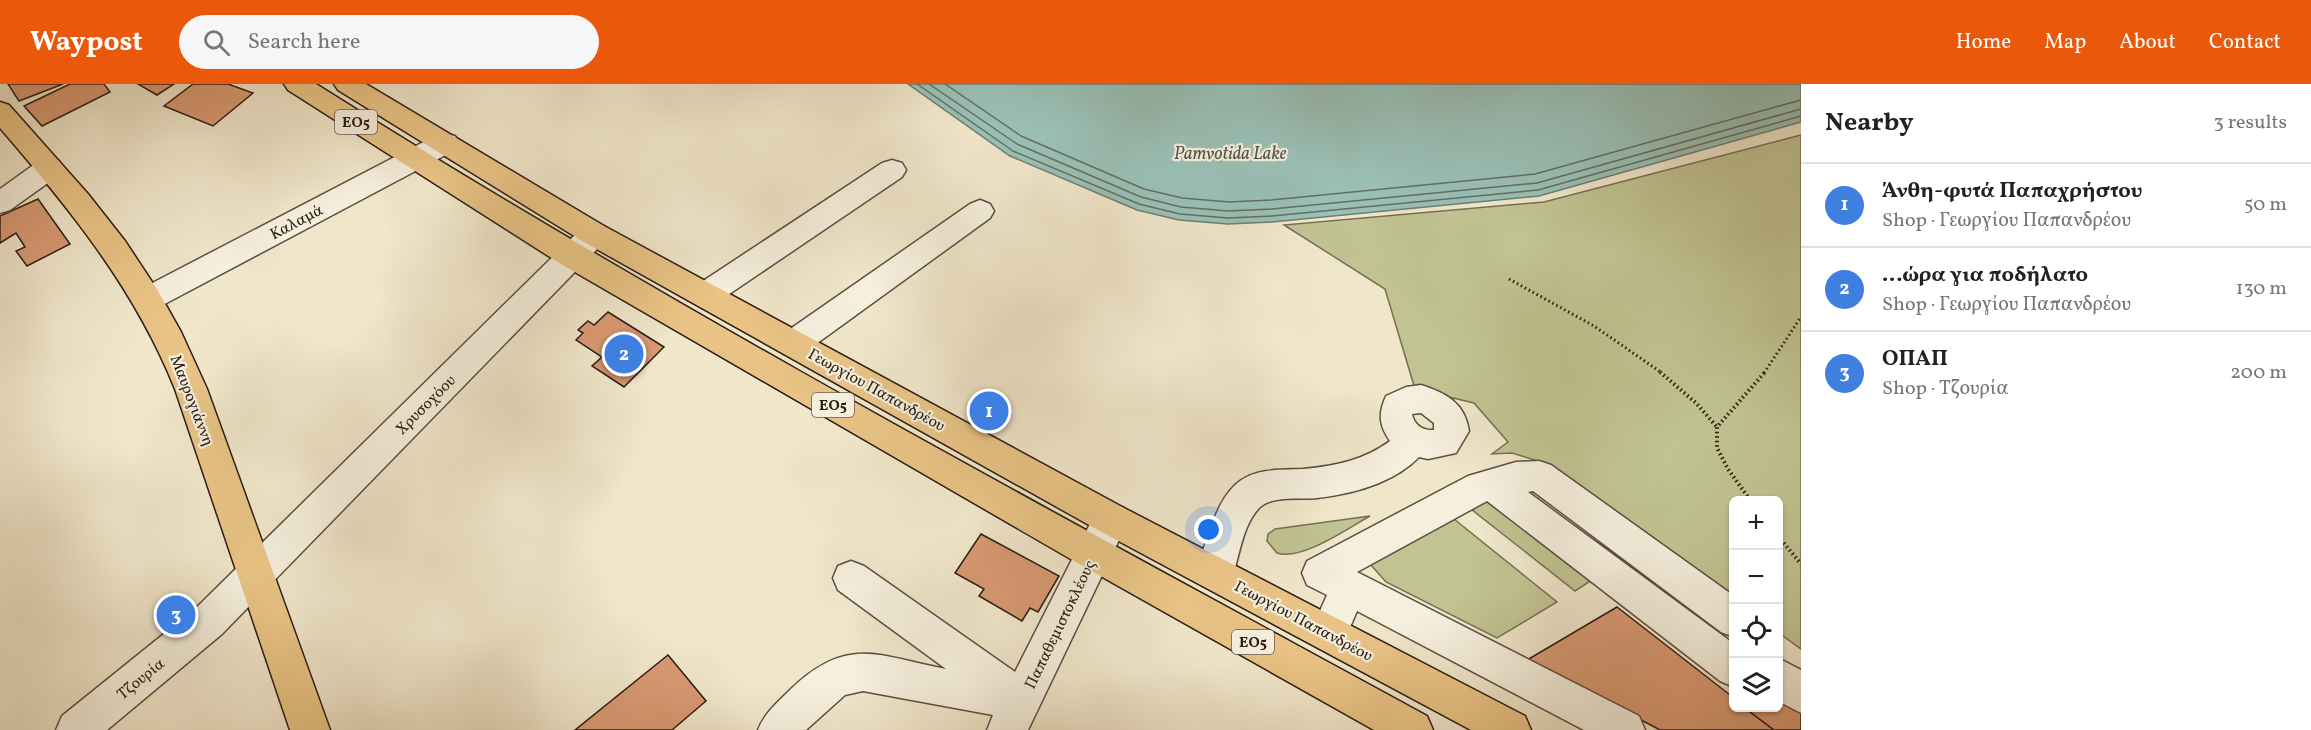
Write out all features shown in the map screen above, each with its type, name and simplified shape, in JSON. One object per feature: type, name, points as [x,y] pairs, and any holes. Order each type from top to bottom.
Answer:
[{"type":"main road","name":"Γεωργίου Παπανδρέου","points":[[297,84],[414,159],[583,245],[1094,553],[1413,730]]},
{"type":"main road","name":"Γεωργίου Παπανδρέου","points":[[347,84],[445,144],[583,245],[705,295],[1111,519],[1511,730]]},
{"type":"main road","name":"Μαυρογιάννη","points":[[0,111],[49,168],[123,262],[148,299],[191,389],[310,730]]},
{"type":"street","name":"Καλαμά","points":[[148,299],[445,144]]},
{"type":"street","points":[[0,203],[49,168]]},
{"type":"street","points":[[705,295],[892,170]]},
{"type":"street","points":[[794,344],[980,212]]},
{"type":"street","name":"Χρυσοχόου","points":[[256,574],[583,245]]},
{"type":"street","points":[[1216,573],[1230,524],[1239,507],[1251,493],[1270,485],[1317,483],[1357,474],[1389,460],[1413,440]]},
{"type":"street","points":[[1625,730],[1320,573],[1449,502],[1503,480],[1533,476],[1544,478],[1729,615]]},
{"type":"street","points":[[1503,480],[1729,639]]},
{"type":"street","points":[[1503,480],[1729,664]]},
{"type":"street","name":"Παπαθεμιστοκλέους","points":[[1014,715],[1111,519]]},
{"type":"street","name":"Τζουρία","points":[[76,730],[208,621],[256,574]]},
{"type":"street","points":[[851,578],[1014,715]]},
{"type":"street","points":[[1329,633],[1349,586]]},
{"type":"street","points":[[1783,655],[1801,669]]},
{"type":"street","points":[[778,730],[823,687],[841,675],[854,672],[874,673],[942,687],[1014,715]]},
{"type":"street","points":[[1783,680],[1801,694]]},
{"type":"street","points":[[1783,705],[1801,720]]},
{"type":"path","points":[[1509,279],[1574,313],[1632,351],[1699,405],[1717,427],[1717,448],[1747,496]]},
{"type":"path","points":[[1717,427],[1773,365],[1801,317]]},
{"type":"path","points":[[1783,541],[1801,564]]},
{"type":"green space","points":[[1801,135],[1801,649],[1783,636],[1783,496],[1729,496],[1729,597],[1538,461],[1512,453],[1492,454],[1508,442],[1474,403],[1415,389],[1385,289],[1284,225],[1544,202]]},
{"type":"green space","points":[[1489,499],[1592,580],[1575,591],[1471,509]]},
{"type":"green space","points":[[1370,516],[1325,542],[1299,552],[1277,553],[1267,541],[1268,534],[1275,529]]},
{"type":"green space","points":[[1454,519],[1557,602],[1497,638],[1386,582],[1370,564]]},
{"type":"water","name":"Pamvotida Lake","points":[[908,84],[1801,84],[1801,122],[1539,196],[1272,222],[1228,224],[1179,220],[1137,210],[1010,156]]},
{"type":"building","points":[[8,84],[63,84],[19,101]]},
{"type":"building","points":[[70,84],[104,84],[110,92],[42,126],[24,106]]},
{"type":"building","points":[[138,84],[174,84],[157,95]]},
{"type":"building","points":[[193,84],[228,84],[253,93],[213,126],[164,106]]},
{"type":"building","points":[[38,199],[70,244],[27,266],[16,251],[25,247],[16,233],[0,243],[0,216]]},
{"type":"building","points":[[608,312],[664,347],[624,387],[592,366],[602,357],[576,340],[583,333],[578,330],[588,321],[594,325]]},
{"type":"building","points":[[981,534],[1059,576],[1038,612],[1030,608],[1022,621],[979,596],[984,589],[955,573]]},
{"type":"building","points":[[1617,607],[1729,694],[1729,712],[1750,712],[1774,730],[1660,730],[1527,660]]},
{"type":"building","points":[[668,655],[706,701],[672,730],[575,730]]},
{"type":"building","points":[[1783,661],[1801,674],[1801,730],[1774,730],[1750,712],[1783,712]]},
{"type":"place","name":"...ώρα για ποδήλατο","points":[[624,354]]},
{"type":"place","name":"Άνθη-φυτά Παπαχρήστου","points":[[989,411]]},
{"type":"place","name":"ΟΠΑΠ","points":[[176,615]]}]
